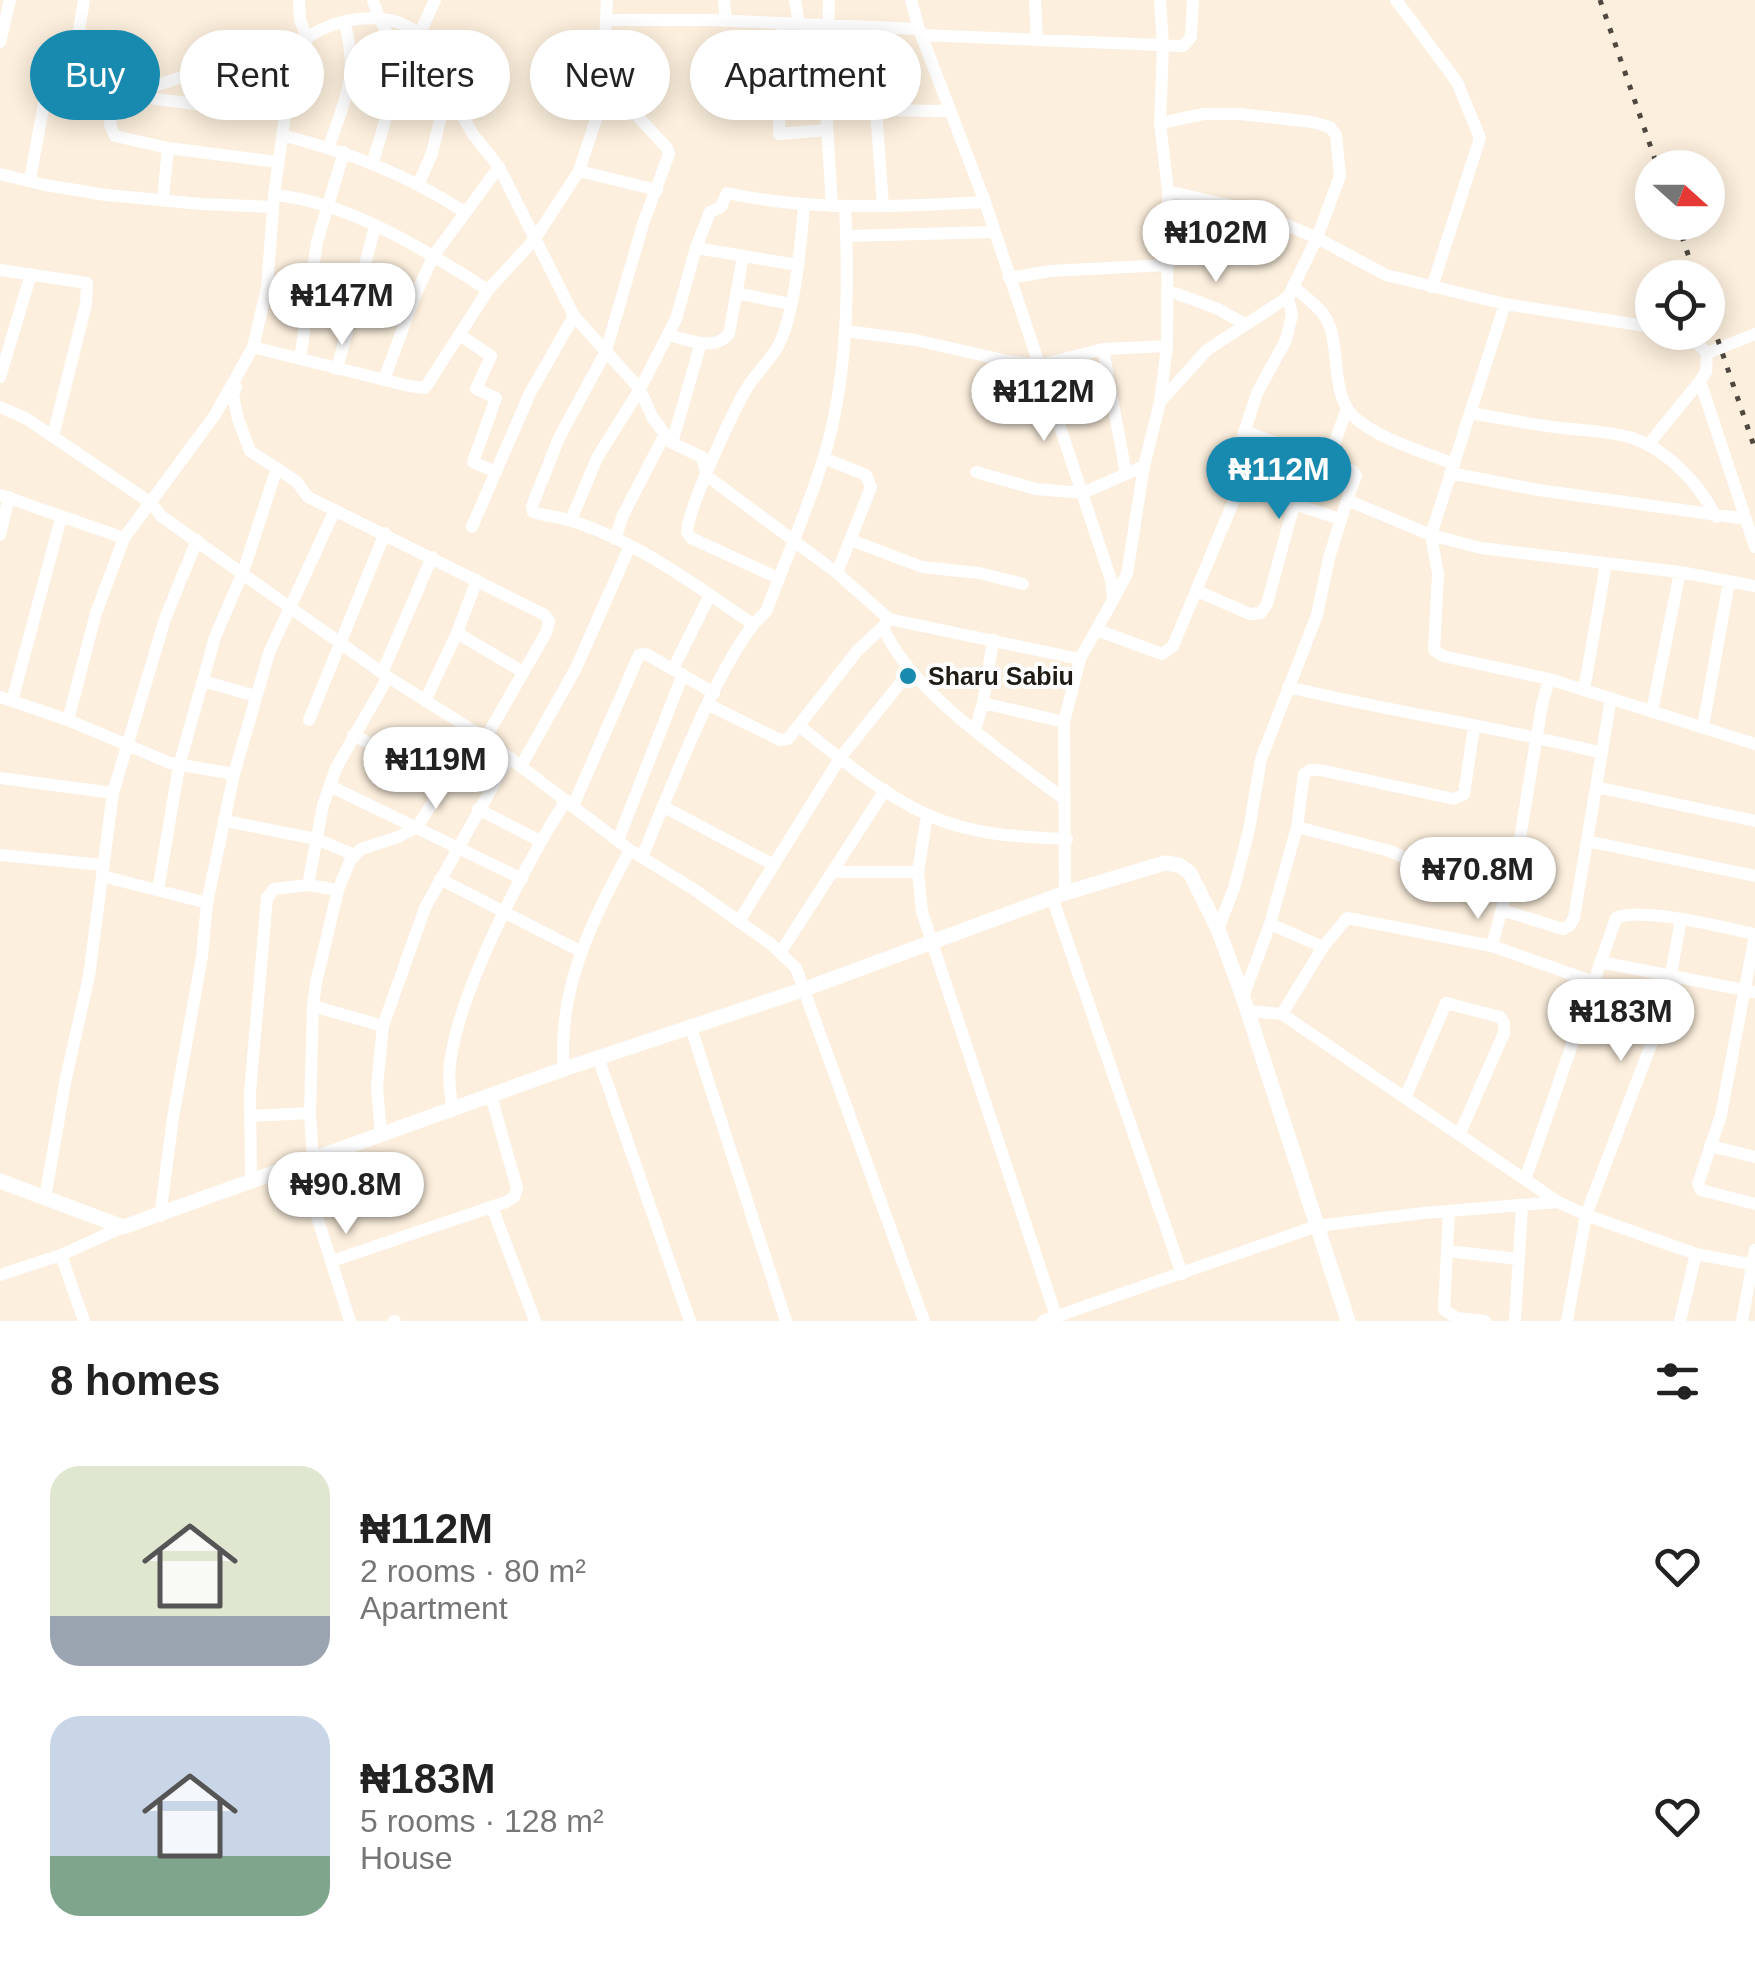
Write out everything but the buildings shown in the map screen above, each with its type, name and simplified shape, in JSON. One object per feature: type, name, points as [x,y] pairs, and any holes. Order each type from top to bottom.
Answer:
[{"type":"street","points":[[0,41],[10,0]]},
{"type":"street","points":[[79,30],[84,0]]},
{"type":"street","points":[[299,0],[303,30]]},
{"type":"street","points":[[373,0],[393,48],[392,82],[373,162]]},
{"type":"street","points":[[421,30],[435,0]]},
{"type":"street","points":[[607,0],[607,30]]},
{"type":"street","points":[[724,0],[726,21]]},
{"type":"street","points":[[794,0],[799,24]]},
{"type":"street","points":[[564,1069],[561,1037],[566,1000],[580,952],[664,807],[751,623],[766,612],[824,458],[838,398],[845,331],[846,236],[827,130],[829,0]]},
{"type":"street","points":[[912,0],[920,30]]},
{"type":"street","points":[[1035,0],[1037,40]]},
{"type":"street","points":[[1160,0],[1160,123],[1168,190],[1167,346],[1128,574],[1080,660],[1064,722],[1067,839],[1059,895],[1182,1274]]},
{"type":"street","points":[[921,32],[1163,46],[1188,43],[1194,0]]},
{"type":"street","points":[[1396,0],[1457,82],[1480,138],[1432,287]]},
{"type":"street","points":[[318,30],[377,17],[394,19],[413,30]]},
{"type":"street","points":[[608,20],[828,24],[900,30]]},
{"type":"street","points":[[328,147],[353,65],[345,24]]},
{"type":"street","points":[[782,24],[778,134],[827,130]]},
{"type":"street","points":[[921,35],[985,202],[1083,493],[1114,600]]},
{"type":"street","points":[[921,111],[950,111]]},
{"type":"street","points":[[1097,630],[1162,654],[1168,652],[1234,500],[1231,484],[1244,431],[1257,394],[1286,340],[1292,315],[1291,292],[1340,176],[1336,135],[1330,127],[1240,114],[1204,114],[1160,123]]},
{"type":"street","points":[[30,180],[41,120]]},
{"type":"street","points":[[111,120],[115,136],[168,148],[277,162]]},
{"type":"street","points":[[68,720],[96,612],[124,538],[215,415],[253,347],[267,288],[284,120]]},
{"type":"street","points":[[419,183],[440,120]]},
{"type":"street","points":[[464,120],[499,166],[574,316],[640,389],[668,438],[702,457],[707,476],[838,572],[886,623],[892,647],[910,671],[975,730],[1066,800]]},
{"type":"street","points":[[253,347],[425,388],[488,290],[534,240],[579,171],[596,120]]},
{"type":"street","points":[[641,120],[667,148],[668,162],[644,221],[606,352],[559,438],[533,512],[571,520],[630,546],[751,623]]},
{"type":"street","points":[[877,120],[884,206]]},
{"type":"street","points":[[282,134],[373,162],[419,183],[463,212]]},
{"type":"street","points":[[163,199],[168,148]]},
{"type":"street","points":[[300,359],[317,242],[344,152]]},
{"type":"street","points":[[384,380],[434,255],[499,166]]},
{"type":"street","points":[[579,171],[657,190]]},
{"type":"street","points":[[0,174],[44,186],[106,195],[328,206],[434,255],[488,290]]},
{"type":"street","points":[[1168,190],[1256,212],[1386,274],[1505,304],[1635,324]]},
{"type":"street","points":[[571,520],[596,458],[669,334],[710,212],[721,207],[727,193],[777,204],[804,205],[985,202]]},
{"type":"street","points":[[778,578],[691,538],[686,532],[744,393],[777,348],[790,304],[804,205]]},
{"type":"street","points":[[337,369],[375,227]]},
{"type":"street","points":[[846,236],[994,232]]},
{"type":"street","points":[[696,248],[797,265]]},
{"type":"street","points":[[669,334],[715,344],[729,334],[743,256]]},
{"type":"street","points":[[1009,278],[1167,265]]},
{"type":"street","points":[[0,270],[84,280],[88,288],[53,436]]},
{"type":"street","points":[[0,377],[31,274]]},
{"type":"street","points":[[1167,290],[1245,324]]},
{"type":"street","points":[[1160,402],[1207,350],[1291,292]]},
{"type":"street","points":[[1291,292],[1325,315],[1332,331],[1347,408],[1328,462]]},
{"type":"street","points":[[736,294],[790,304]]},
{"type":"street","points":[[1505,304],[1431,534],[1438,574],[1434,650],[1443,656],[1550,679],[1755,744]]},
{"type":"street","points":[[472,527],[530,393],[574,316]]},
{"type":"street","points":[[845,331],[915,340],[1008,362],[1039,364],[1103,349],[1167,346]]},
{"type":"street","points":[[1648,445],[1706,372],[1706,352],[1755,334]]},
{"type":"street","points":[[460,335],[491,356],[476,389],[496,398],[473,462],[496,472]]},
{"type":"street","points":[[614,538],[622,515],[668,438],[701,343]]},
{"type":"street","points":[[1103,349],[1126,474]]},
{"type":"street","points":[[239,374],[234,396],[243,438],[250,451],[296,480],[308,496],[549,620],[546,633],[523,672],[417,826],[398,838],[360,849],[338,890],[313,1006],[307,1164],[350,1321]]},
{"type":"street","points":[[1700,381],[1755,547]]},
{"type":"street","points":[[0,407],[53,436],[152,503],[161,516],[385,675],[481,736],[618,840],[780,952],[796,968],[805,989],[924,1321]]},
{"type":"street","points":[[1347,408],[1374,430],[1452,468],[1716,517],[1746,518]]},
{"type":"street","points":[[1470,412],[1560,428],[1606,431],[1648,445],[1690,481],[1707,499],[1716,517]]},
{"type":"street","points":[[1218,929],[1234,888],[1249,830],[1256,776],[1317,616],[1355,473],[1244,431]]},
{"type":"street","points":[[824,458],[866,475],[871,488],[838,572]]},
{"type":"street","points":[[976,472],[1036,488],[1083,493],[1144,466]]},
{"type":"street","points":[[158,890],[179,766],[215,637],[243,572],[277,468]]},
{"type":"street","points":[[1231,484],[1340,519]]},
{"type":"street","points":[[0,535],[4,496],[124,538]]},
{"type":"street","points":[[1347,500],[1431,534],[1508,554],[1680,572],[1755,586]]},
{"type":"street","points":[[1197,591],[1250,614],[1261,613],[1267,604],[1294,504]]},
{"type":"street","points":[[160,1216],[207,903],[234,774],[269,653],[335,510]]},
{"type":"street","points":[[61,518],[6,699],[179,766],[234,774]]},
{"type":"street","points":[[309,720],[385,533]]},
{"type":"street","points":[[45,1198],[89,976],[113,793],[165,620],[197,540]]},
{"type":"street","points":[[851,540],[922,567],[979,573],[1023,584]]},
{"type":"street","points":[[521,766],[576,668],[630,546]]},
{"type":"street","points":[[308,885],[330,786],[385,675],[432,557]]},
{"type":"street","points":[[1584,690],[1606,564]]},
{"type":"street","points":[[1652,711],[1680,572]]},
{"type":"street","points":[[425,701],[477,580]]},
{"type":"street","points":[[1703,727],[1730,582]]},
{"type":"street","points":[[618,840],[710,595]]},
{"type":"street","points":[[886,623],[994,640],[1080,660]]},
{"type":"street","points":[[453,1110],[450,1064],[457,1027],[540,842],[570,803],[639,655],[646,654],[678,672],[712,699],[780,740],[788,739],[858,650],[886,623]]},
{"type":"street","points":[[457,633],[523,672]]},
{"type":"street","points":[[975,730],[994,640]]},
{"type":"street","points":[[739,921],[840,758],[910,671]]},
{"type":"street","points":[[1492,946],[1519,844],[1550,679]]},
{"type":"street","points":[[203,680],[256,696]]},
{"type":"street","points":[[1288,687],[1393,712],[1537,736],[1602,752]]},
{"type":"street","points":[[1502,910],[1562,928],[1574,918],[1611,698]]},
{"type":"street","points":[[983,703],[1064,722]]},
{"type":"street","points":[[799,726],[885,790],[927,815],[962,827],[1010,836],[1067,839]]},
{"type":"street","points":[[1245,1004],[1297,827],[1304,774],[1310,770],[1454,799],[1464,794],[1474,726]]},
{"type":"street","points":[[353,734],[446,782]]},
{"type":"street","points":[[381,1136],[376,1086],[383,1026],[426,908],[509,757]]},
{"type":"street","points":[[0,778],[113,793]]},
{"type":"street","points":[[330,786],[522,879]]},
{"type":"street","points":[[1596,787],[1755,820]]},
{"type":"street","points":[[780,952],[885,790]]},
{"type":"street","points":[[664,807],[774,865]]},
{"type":"street","points":[[478,810],[540,842]]},
{"type":"street","points":[[927,815],[918,872],[922,912],[1050,1319],[1317,1226],[1558,1202]]},
{"type":"street","points":[[226,821],[316,839],[355,855]]},
{"type":"street","points":[[1297,827],[1390,851],[1438,873],[1506,895]]},
{"type":"street","points":[[1587,840],[1755,876]]},
{"type":"street","points":[[0,856],[103,871],[207,903]]},
{"type":"street","points":[[0,1275],[564,1069],[805,989],[1059,895],[1165,863],[1179,865],[1190,873],[1218,929],[1348,1321]]},
{"type":"street","points":[[832,872],[918,872]]},
{"type":"street","points":[[440,879],[580,952]]},
{"type":"street","points":[[251,1183],[251,1116],[266,898],[274,889],[308,885],[338,890]]},
{"type":"street","points":[[1526,1177],[1616,918],[1625,913],[1681,919],[1755,935],[1750,990],[1721,1115],[1698,1184],[1701,1190],[1755,1204]]},
{"type":"street","points":[[1282,1014],[1323,947],[1347,918],[1492,946],[1594,982]]},
{"type":"street","points":[[1567,1321],[1586,1216],[1665,1008],[1681,919]]},
{"type":"street","points":[[1270,924],[1323,947]]},
{"type":"street","points":[[1600,962],[1750,990]]},
{"type":"street","points":[[1406,1098],[1446,1003],[1500,1017],[1504,1032],[1460,1133]]},
{"type":"street","points":[[1245,1004],[1282,1014],[1558,1202],[1586,1216],[1696,1254],[1754,1260],[1742,1321]]},
{"type":"street","points":[[313,1006],[383,1026]]},
{"type":"street","points":[[690,1025],[786,1321]]},
{"type":"street","points":[[598,1057],[690,1321]]},
{"type":"street","points":[[332,1262],[506,1202],[517,1188],[491,1096]]},
{"type":"street","points":[[251,1116],[310,1114]]},
{"type":"street","points":[[1710,1146],[1755,1157]]},
{"type":"street","points":[[0,1181],[123,1228]]},
{"type":"street","points":[[1514,1321],[1522,1206]]},
{"type":"street","points":[[492,1207],[534,1321]]},
{"type":"street","points":[[1449,1211],[1444,1310],[1457,1318],[1485,1321]]},
{"type":"street","points":[[1448,1251],[1518,1259]]},
{"type":"street","points":[[1680,1321],[1696,1254]]},
{"type":"street","points":[[61,1255],[84,1321]]},
{"type":"railway","points":[[1600,0],[1652,150]]},
{"type":"railway","points":[[1683,240],[1690,260]]},
{"type":"railway","points":[[1721,350],[1755,449]]},
{"type":"place","name":"Sharu Sabiu","points":[[908,676]]}]
